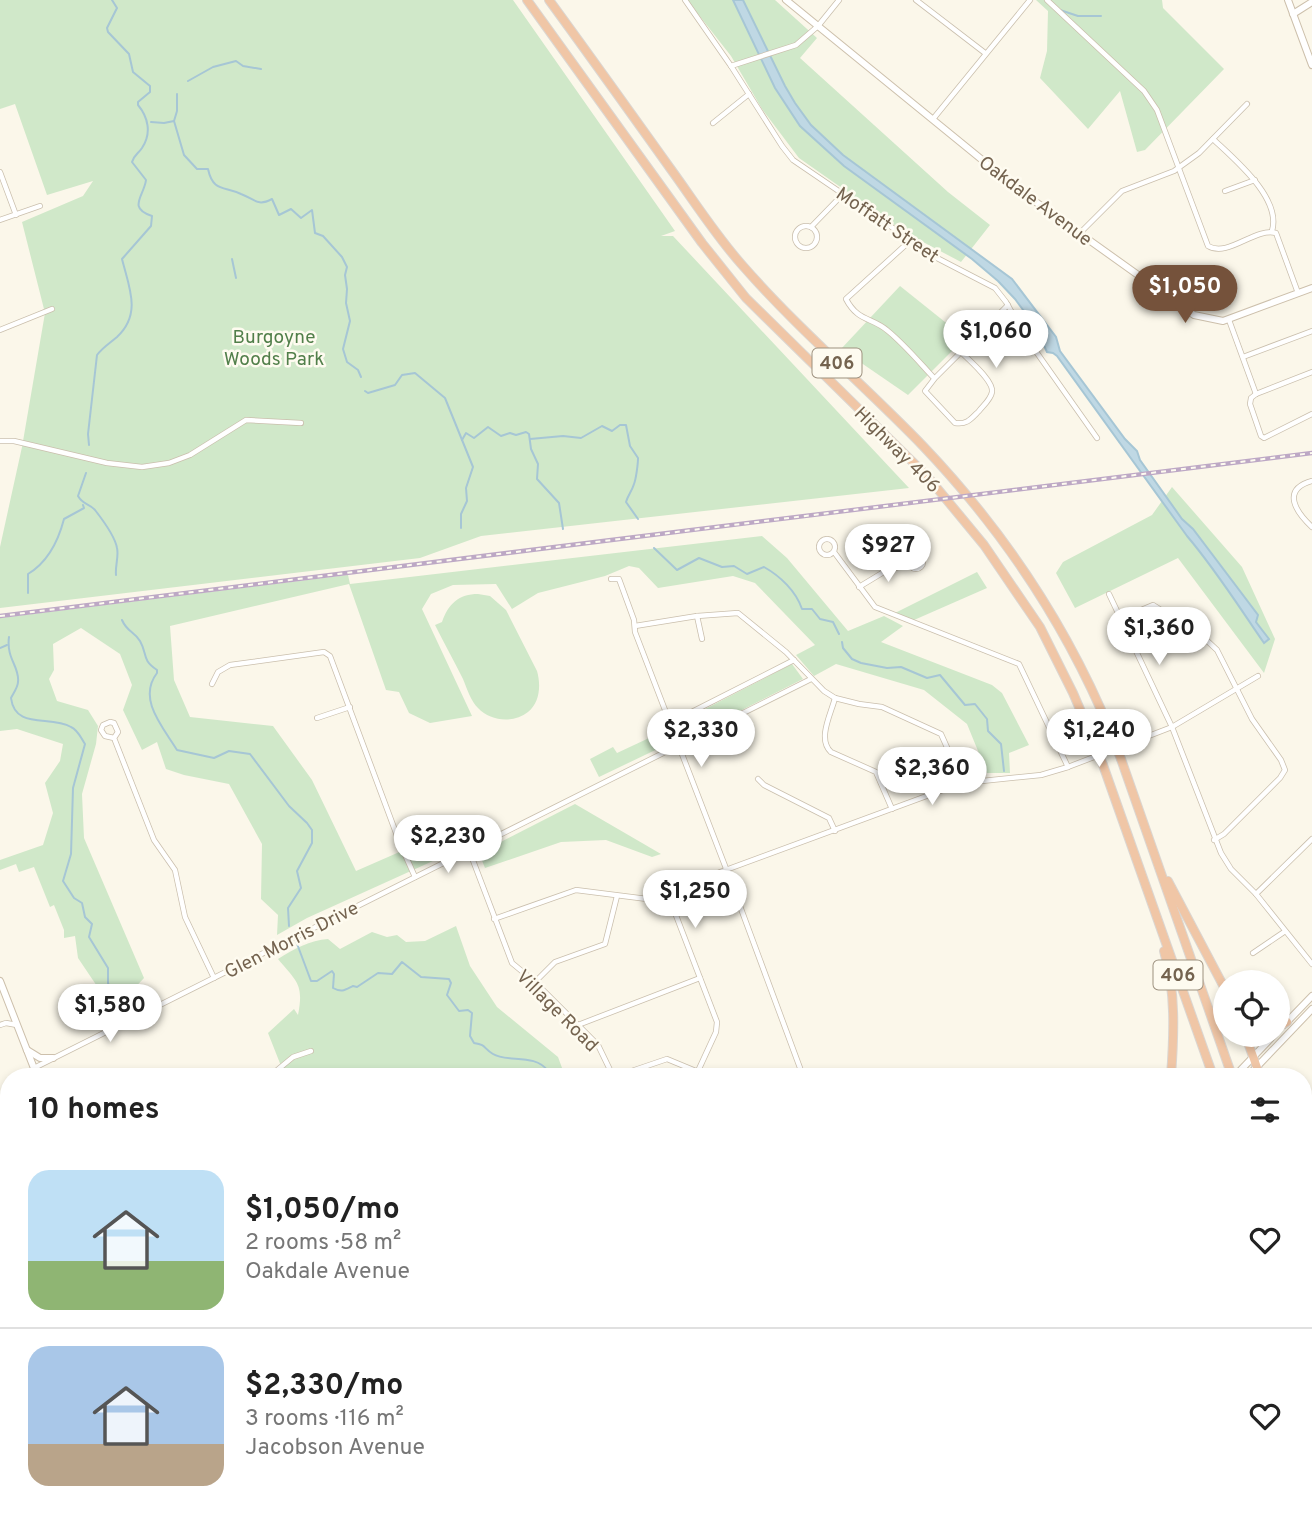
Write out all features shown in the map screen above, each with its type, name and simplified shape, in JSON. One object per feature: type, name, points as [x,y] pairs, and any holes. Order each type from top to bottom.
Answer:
[{"type":"highway","name":"Highway 406","points":[[527,0],[702,243],[746,298],[928,476],[984,545],[1040,627],[1073,693],[1103,765],[1210,1068]]},
{"type":"highway","name":"Highway 406","points":[[549,0],[742,265],[792,320],[922,445],[957,483],[1031,580],[1094,693],[1111,733],[1230,1068]]},
{"type":"highway","points":[[1158,863],[1215,970]]},
{"type":"highway","points":[[1142,874],[1169,967],[1173,1030],[1171,1068]]},
{"type":"highway","points":[[1249,1047],[1256,1068]]},
{"type":"street","name":"Moffatt Street","points":[[685,0],[793,160],[937,258],[995,288],[1097,438]]},
{"type":"street","name":"Oakdale Avenue","points":[[786,0],[1018,190],[1194,315],[1219,321],[1229,320],[1312,288]]},
{"type":"street","points":[[731,66],[796,45],[818,26],[839,0]]},
{"type":"street","points":[[916,0],[985,53]]},
{"type":"street","points":[[932,120],[1030,0]]},
{"type":"street","points":[[1047,0],[1144,91],[1157,110],[1205,239],[1211,248],[1220,249],[1272,231]]},
{"type":"street","points":[[1288,0],[1312,65]]},
{"type":"street","points":[[1293,14],[1312,2]]},
{"type":"street","points":[[713,123],[749,94]]},
{"type":"street","points":[[1079,234],[1122,191],[1178,168],[1199,153],[1247,103]]},
{"type":"street","points":[[1213,139],[1259,184],[1273,220],[1272,231],[1280,240],[1298,293]]},
{"type":"street","points":[[0,172],[16,215]]},
{"type":"street","points":[[1225,191],[1255,180]]},
{"type":"street","points":[[811,227],[844,193]]},
{"type":"street","points":[[0,220],[40,206]]},
{"type":"street","points":[[804,226],[811,227],[816,232],[816,240],[812,246],[802,247],[796,243],[796,233],[804,226]]},
{"type":"street","points":[[911,240],[847,295],[846,299],[865,320],[879,324],[889,331],[935,378]]},
{"type":"street","points":[[961,352],[990,383],[992,389],[991,396],[968,422],[962,424],[955,423],[925,391],[935,378],[961,352],[1008,305]]},
{"type":"street","points":[[0,330],[52,309]]},
{"type":"street","points":[[1229,320],[1256,394]]},
{"type":"street","points":[[1243,357],[1312,331]]},
{"type":"street","points":[[1312,373],[1256,394],[1251,398],[1250,404],[1264,438],[1312,414]]},
{"type":"street","points":[[0,441],[14,441],[107,463],[142,467],[169,463],[190,455],[246,419],[301,423]]},
{"type":"street","points":[[1312,481],[1300,488],[1293,505],[1312,527]]},
{"type":"street","points":[[834,552],[875,607],[1019,664],[1068,767]]},
{"type":"street","points":[[859,587],[887,570],[909,564]]},
{"type":"street","points":[[611,579],[619,579],[635,632],[800,1068]]},
{"type":"street","points":[[1109,594],[1172,727],[1214,840],[1231,869],[1256,894],[1312,964]]},
{"type":"street","points":[[1122,618],[1153,605],[1210,642],[1217,650],[1252,719],[1281,760],[1285,770],[1280,779],[1224,834],[1214,840]]},
{"type":"street","points":[[635,626],[697,616],[738,613],[835,698],[882,707],[935,730],[946,740],[963,783]]},
{"type":"street","points":[[697,616],[702,639]]},
{"type":"street","points":[[212,684],[218,672],[230,665],[324,652],[332,661],[415,877]]},
{"type":"street","points":[[670,723],[794,660]]},
{"type":"street","points":[[494,919],[576,890],[647,899],[963,783],[1041,775],[1068,767],[1172,727],[1258,676]]},
{"type":"street","name":"Glen Morris Drive","points":[[34,1068],[811,679]]},
{"type":"street","points":[[835,698],[823,740],[825,747],[876,772],[892,809]]},
{"type":"street","points":[[317,718],[350,706]]},
{"type":"street","points":[[114,738],[130,785],[154,840],[175,870],[185,917],[214,978]]},
{"type":"street","points":[[758,779],[764,785],[829,818],[835,831]]},
{"type":"street","points":[[1256,894],[1312,839]]},
{"type":"street","name":"Village Road","points":[[469,850],[512,964],[535,982],[598,1045],[608,1068]]},
{"type":"street","points":[[667,892],[717,1022],[716,1032],[699,1068]]},
{"type":"street","points":[[535,982],[555,962],[605,944],[617,896]]},
{"type":"street","points":[[1253,953],[1284,932]]},
{"type":"street","points":[[578,1025],[700,978]]},
{"type":"street","points":[[0,981],[34,1068]]},
{"type":"street","points":[[1290,1019],[1312,996]]},
{"type":"street","points":[[1261,1068],[1312,1009]]},
{"type":"street","points":[[0,1025],[17,1025]]},
{"type":"street","points":[[1242,1068],[1262,1047]]},
{"type":"street","points":[[26,1048],[40,1058],[54,1058]]},
{"type":"street","points":[[280,1068],[293,1057],[311,1051]]},
{"type":"street","name":"Village Road","points":[[641,1068],[667,1059],[690,1068]]},
{"type":"green space","name":"Burgoyne Woods Park","points":[[0,0],[513,0],[675,231],[661,236],[673,236],[909,488],[481,536],[420,558],[0,608],[0,547],[22,447],[45,313],[22,222],[83,196],[93,181],[47,195],[15,104],[0,109]]},
{"type":"green space","points":[[687,0],[775,0],[817,38],[800,58],[948,192],[990,225],[961,262],[906,233],[799,158],[762,109],[731,56]]},
{"type":"green space","points":[[1036,0],[1162,0],[1163,8],[1224,69],[1145,150],[1137,152],[1120,91],[1088,129],[1040,78],[1047,51],[1048,11]]},
{"type":"green space","points":[[900,286],[965,338],[908,395],[841,349]]},
{"type":"green space","points":[[1172,487],[1242,567],[1275,639],[1264,673],[1178,558],[1075,608],[1056,573],[1063,562],[1152,515]]},
{"type":"green space","points":[[762,536],[787,558],[848,631],[884,616],[903,626],[881,642],[992,685],[1002,693],[1029,745],[1009,753],[1010,773],[987,773],[967,724],[924,690],[836,664],[814,676],[796,655],[815,645],[755,583],[733,576],[658,588],[639,568],[629,566],[605,576],[538,593],[512,609],[496,584],[453,585],[431,594],[422,609],[472,716],[430,723],[409,713],[399,692],[386,690],[349,584],[170,626],[174,680],[190,717],[273,726],[312,780],[356,871],[436,836],[444,856],[307,918],[277,935],[278,915],[261,899],[262,844],[229,784],[166,769],[157,742],[142,750],[123,710],[132,685],[120,654],[81,628],[53,644],[54,670],[49,679],[57,701],[88,710],[98,726],[96,744],[82,794],[84,838],[144,978],[128,995],[107,1001],[78,958],[75,936],[64,938],[64,930],[54,905],[50,907],[34,867],[19,872],[16,864],[0,870],[0,860],[43,845],[53,813],[45,783],[60,761],[63,744],[17,729],[0,731],[0,618],[348,575],[350,584]]},
{"type":"green space","points":[[977,572],[987,588],[914,620],[895,613]]},
{"type":"green space","points":[[478,594],[490,596],[506,610],[537,671],[539,687],[535,703],[528,712],[516,718],[489,716],[476,705],[435,625],[442,622],[455,601]]},
{"type":"green space","points":[[792,664],[803,679],[683,740],[678,723]]},
{"type":"green space","points":[[664,731],[670,743],[599,777],[590,759],[613,747],[617,753]]},
{"type":"green space","points":[[575,804],[661,854],[652,857],[606,840],[561,842],[485,868],[479,853]]},
{"type":"green space","points":[[456,926],[470,966],[497,1007],[558,1057],[562,1068],[282,1068],[268,1033],[294,1009],[298,1015],[300,996],[297,984],[278,959],[302,946],[321,940],[328,939],[340,949],[372,932],[387,937],[397,935],[406,942],[425,941]]},
{"type":"water","points":[[733,0],[743,0],[785,86],[811,125],[843,155],[1012,279],[1056,337],[1060,351],[1125,439],[1137,451],[1140,460],[1182,519],[1193,529],[1258,615],[1256,622],[1269,639],[1264,643],[1218,575],[1057,356],[1047,352],[1035,326],[1015,299],[972,259],[844,166],[800,126],[775,88]]},
{"type":"waterway","points":[[89,445],[97,355],[125,328],[131,310],[130,290],[122,259],[151,226],[152,216],[140,209],[139,201],[146,180],[132,162],[147,137],[146,120],[138,102],[150,92],[150,86],[133,72],[129,54],[108,32],[107,28],[117,8],[112,0]]},
{"type":"waterway","points":[[1060,10],[1078,16],[1101,16]]},
{"type":"waterway","points":[[188,81],[213,67],[236,61],[243,66],[261,69]]},
{"type":"waterway","points":[[174,121],[177,94]]},
{"type":"waterway","points":[[151,122],[174,121],[184,155],[197,169],[208,169],[216,185],[259,202],[272,199],[279,215],[291,209],[301,218],[312,210],[315,233],[323,236],[342,257],[347,267],[346,303],[350,321],[343,349],[347,362],[358,370],[361,377]]},
{"type":"waterway","points":[[232,259],[236,278]]},
{"type":"waterway","points":[[365,391],[368,393],[395,385],[402,375],[415,373],[445,398],[473,467],[466,488],[467,501],[461,514],[461,528]]},
{"type":"waterway","points":[[530,439],[563,436],[581,438],[602,426],[612,431],[620,425],[626,425],[630,446],[638,458],[635,482],[626,502],[638,519]]},
{"type":"waterway","points":[[462,440],[466,433],[474,438],[488,427],[501,436],[510,433],[529,434],[531,449],[538,464],[537,479],[559,503],[563,529]]},
{"type":"waterway","points":[[86,473],[78,496],[95,510],[114,538],[117,551],[116,575]]},
{"type":"waterway","points":[[28,593],[28,574],[41,564],[51,551],[64,519],[84,508],[83,505]]},
{"type":"waterway","points":[[654,548],[677,570],[699,558],[722,567],[734,566],[747,574],[764,567],[787,585],[802,609],[812,609],[820,619],[833,622],[839,634]]},
{"type":"waterway","points":[[122,620],[138,638],[147,660],[157,670],[150,693],[151,703],[154,713],[177,750],[214,758],[229,751],[250,754],[289,806],[312,830],[312,843],[297,871],[301,888],[288,908],[289,926]]},
{"type":"waterway","points":[[9,637],[9,651],[18,677],[11,698],[14,708],[26,718],[71,727],[85,744],[73,788],[71,854],[63,881],[74,898],[82,903],[85,917],[92,924],[89,937],[108,968],[108,983],[114,1001]]},
{"type":"waterway","points":[[842,642],[843,648],[852,659],[861,663],[887,668],[901,667],[927,678],[940,675],[965,705],[975,704],[987,719],[988,731],[1001,744],[1004,771]]},
{"type":"waterway","points":[[0,648],[7,645]]},
{"type":"waterway","points":[[296,941],[311,981],[317,981],[332,971],[333,988],[339,990],[357,987],[378,973],[392,974],[402,962],[421,977],[449,979],[451,983],[447,995],[459,1011],[468,1010],[472,1013],[470,1036],[474,1043],[499,1057],[529,1060],[546,1068]]},
{"type":"railway","points":[[0,616],[1312,453]]}]
